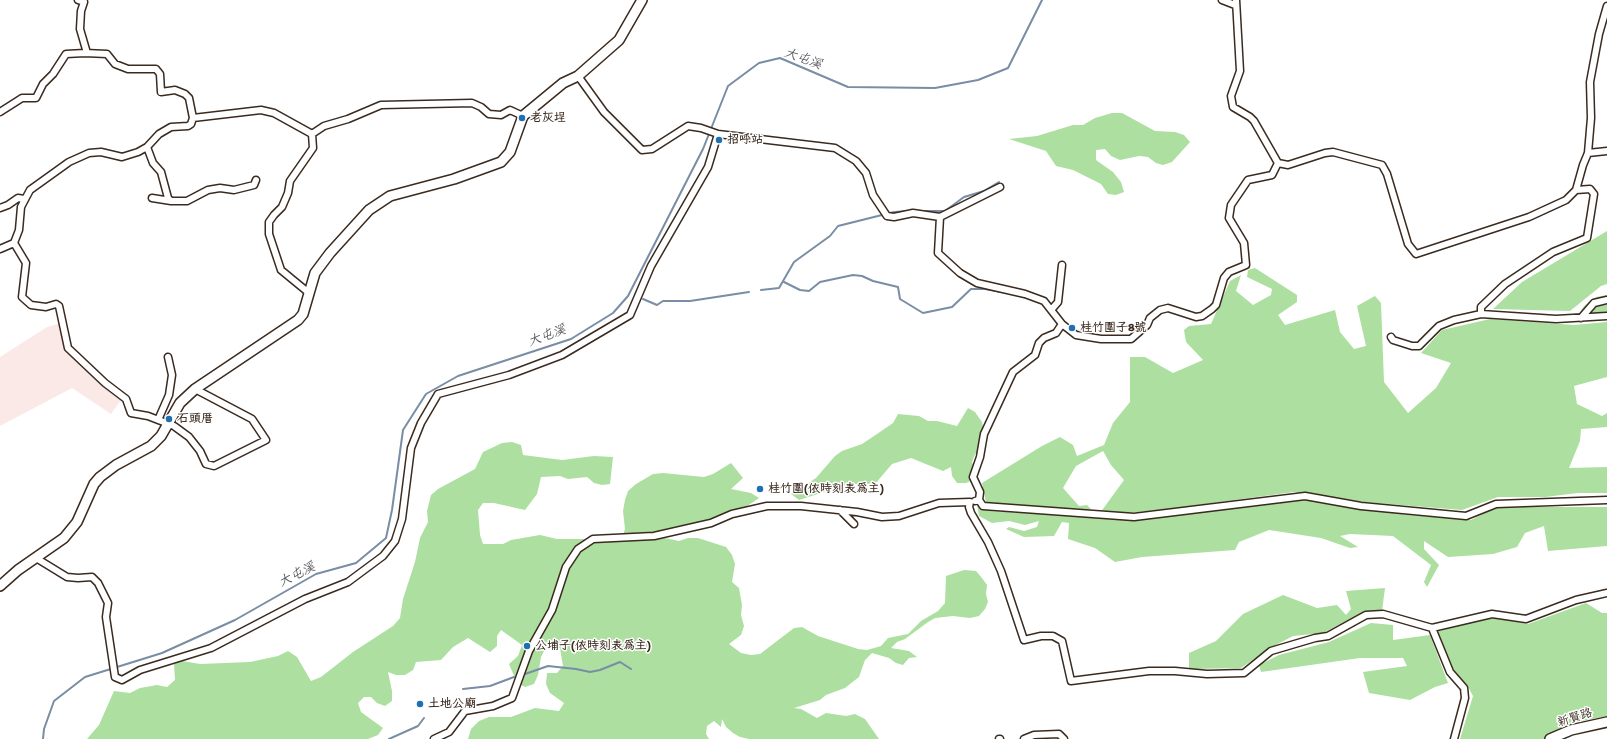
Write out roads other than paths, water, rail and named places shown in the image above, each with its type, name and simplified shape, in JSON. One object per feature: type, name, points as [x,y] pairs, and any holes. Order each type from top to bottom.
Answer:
[{"type":"street","points":[[78,0],[84,2],[81,11],[80,29],[87,53]]},
{"type":"street","points":[[0,586],[18,570],[64,538],[77,522],[94,484],[100,477],[116,465],[151,446],[161,436],[180,403],[196,389],[298,320],[303,314],[315,273],[330,253],[369,210],[390,196],[454,179],[501,162],[510,152],[522,116],[563,83],[578,76],[619,40],[642,0]]},
{"type":"street","points":[[1222,0],[1236,2],[1240,71],[1231,96],[1231,103],[1233,107],[1254,121],[1278,163],[1288,165],[1325,153],[1333,152],[1382,165],[1387,174],[1408,244],[1416,254],[1529,217],[1566,200],[1576,190],[1582,164],[1588,153],[1591,118],[1590,82],[1599,34],[1607,6]]},
{"type":"street","points":[[0,112],[22,98],[36,98],[43,84],[53,74],[66,54],[87,53],[107,54],[115,64],[128,69],[156,69],[160,74],[161,92],[175,90],[185,94],[189,98],[193,118],[191,124],[188,126],[171,127],[159,134],[147,147],[138,152],[122,157],[101,152],[89,153],[68,162],[30,190],[24,200],[19,230],[14,243],[0,249]]},
{"type":"street","points":[[578,76],[604,112],[642,150],[652,149],[688,126],[701,128],[716,134],[835,148],[856,161],[866,173],[873,195],[887,216],[894,217],[913,213],[940,218],[1000,187]]},
{"type":"street","points":[[312,134],[324,126],[348,119],[381,105],[472,103],[481,107],[488,114],[502,115],[510,110],[522,116]]},
{"type":"street","points":[[193,118],[267,110],[274,112],[312,134]]},
{"type":"street","points":[[309,293],[282,270],[269,234],[269,222],[274,214],[282,207],[288,194],[290,181],[313,148],[312,134]]},
{"type":"street","points":[[36,558],[67,577],[92,577],[98,583],[108,603],[106,617],[115,677],[122,680],[140,670],[210,648],[305,599],[348,582],[383,556],[395,541],[402,519],[411,448],[421,423],[438,394],[508,375],[562,355],[630,314],[651,266],[708,167],[716,134]]},
{"type":"street","points":[[147,147],[153,163],[161,172],[168,198],[171,201]]},
{"type":"street","points":[[1588,153],[1607,151]]},
{"type":"street","points":[[940,218],[938,253],[940,257],[977,283],[1025,294],[1044,301],[1062,324],[1076,335],[1101,339],[1131,339],[1147,325],[1150,318],[1160,310],[1168,308],[1196,317],[1202,316],[1216,305],[1224,278],[1229,272],[1246,265],[1244,243],[1229,218],[1231,205],[1248,180],[1272,175],[1278,163]]},
{"type":"street","points":[[152,198],[171,201],[187,201],[208,190],[220,188],[234,190],[254,184],[256,180]]},
{"type":"street","points":[[1481,314],[1481,307],[1505,284],[1553,252],[1587,238],[1594,194],[1590,189],[1576,190]]},
{"type":"street","points":[[0,208],[8,205],[18,198],[24,200]]},
{"type":"street","points":[[14,243],[26,263],[22,298],[31,305],[46,307],[56,304],[59,306],[68,348],[105,383],[126,399],[131,413],[169,424],[189,437],[200,452],[206,464],[214,466],[266,440],[252,419],[196,389]]},
{"type":"street","points":[[1051,310],[1058,302],[1062,266]]},
{"type":"street","points":[[1581,318],[1594,303],[1607,300]]},
{"type":"street","points":[[1391,338],[1412,346],[1419,346],[1438,326],[1454,320],[1481,314],[1556,319],[1607,316]]},
{"type":"street","points":[[1062,324],[1056,333],[1044,338],[1039,343],[1035,354],[1013,372],[984,434],[980,457],[973,477],[980,492],[979,500],[983,506],[1134,517],[1305,496],[1361,506],[1466,516],[1496,504],[1607,500]]},
{"type":"street","points":[[158,420],[169,395],[172,375],[168,356]]},
{"type":"street","points":[[434,739],[449,732],[465,711],[493,706],[512,698],[528,652],[552,610],[566,567],[578,549],[593,539],[654,536],[711,523],[732,514],[767,506],[801,506],[840,510],[882,517],[899,516],[939,503],[970,502],[979,500]]},
{"type":"street","points":[[970,502],[969,507],[971,513],[988,542],[1001,571],[1024,640],[1041,636],[1053,636],[1062,641],[1071,681],[1149,671],[1175,671],[1207,674],[1244,673],[1271,651],[1315,638],[1328,636],[1366,615],[1383,614],[1432,628],[1492,614],[1526,619],[1576,600],[1607,593]]},
{"type":"street","points":[[840,510],[854,524]]},
{"type":"street","points":[[1432,628],[1450,672],[1464,688],[1466,698],[1454,739]]},
{"type":"street","name":"新賢路","points":[[1550,739],[1571,730],[1607,722]]},
{"type":"street","points":[[1024,739],[1034,735],[1058,734],[1064,739]]},
{"type":"waterway","name":"大屯溪","points":[[43,739],[44,729],[54,701],[85,677],[162,653],[235,620],[316,574],[356,563],[386,538],[392,510],[403,430],[426,394],[458,376],[571,339],[613,313],[628,296],[703,149],[728,86],[759,63],[780,58],[848,87],[935,88],[978,80],[1008,68],[1042,0]]},
{"type":"waterway","points":[[916,211],[945,211],[964,197],[984,191],[999,182]]},
{"type":"waterway","points":[[761,290],[779,288],[794,262],[830,236],[838,226],[894,212],[909,211]]},
{"type":"waterway","points":[[784,282],[800,290],[809,291],[820,282],[853,275],[862,276],[873,281],[898,287],[900,299],[923,313],[952,307],[971,289],[985,289],[1007,293]]},
{"type":"waterway","points":[[643,299],[657,305],[663,301],[690,301],[749,292]]},
{"type":"waterway","points":[[525,674],[548,666],[590,672],[600,670],[620,662],[631,669]]},
{"type":"waterway","points":[[463,689],[490,686],[514,677]]},
{"type":"waterway","points":[[389,739],[418,726],[424,718]]},
{"type":"place","name":"老灰埕","points":[[522,118]]},
{"type":"place","name":"招呼站","points":[[719,140]]},
{"type":"place","name":"桂竹圍子8號","points":[[1072,328]]},
{"type":"place","name":"石頭厝","points":[[169,419]]},
{"type":"place","name":"桂竹圍(依時刻表為主)","points":[[760,489]]},
{"type":"place","name":"公埔子(依時刻表為主)","points":[[527,646]]},
{"type":"place","name":"土地公廟","points":[[420,704]]}]
